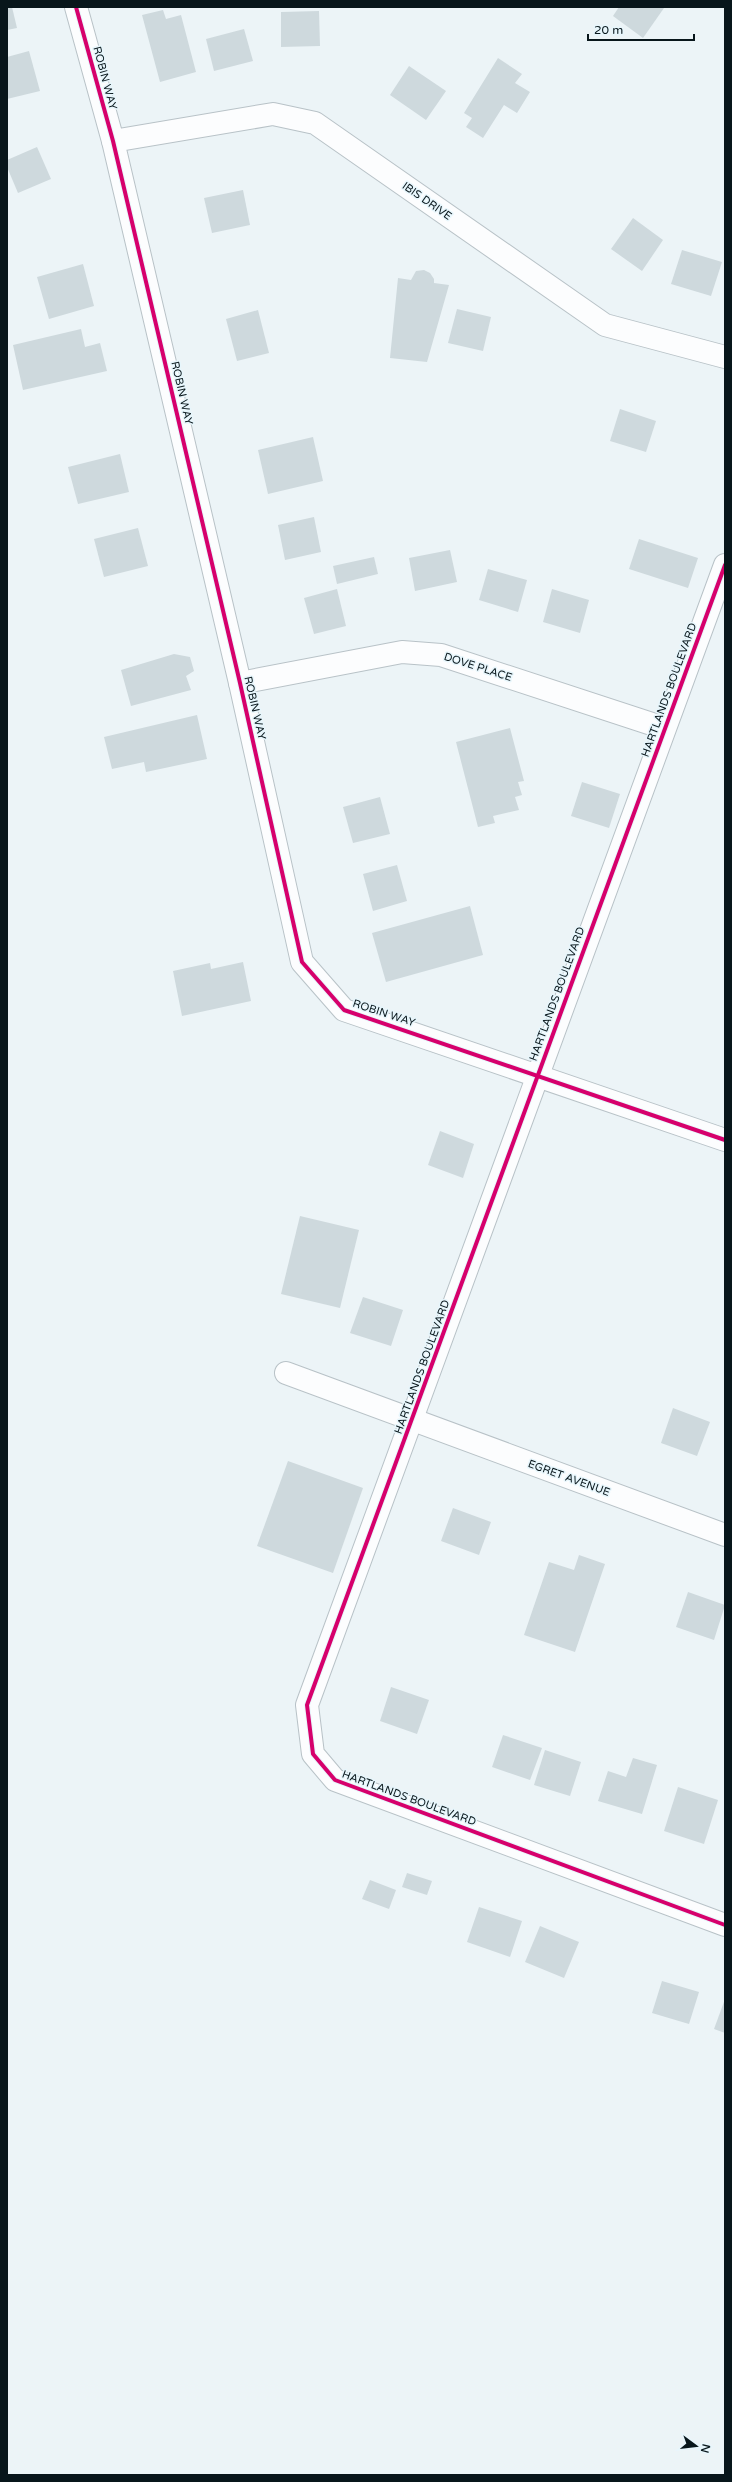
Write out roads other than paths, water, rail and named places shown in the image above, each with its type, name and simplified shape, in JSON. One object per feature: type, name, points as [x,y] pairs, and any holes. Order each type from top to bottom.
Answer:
[{"type":"street","name":"ROBIN WAY","points":[[76,7],[113,140],[240,683],[302,962],[344,1010],[537,1074],[725,1140]]},
{"type":"street","name":"IBIS DRIVE","points":[[113,140],[273,114],[315,123],[605,325],[725,357]]},
{"type":"street","name":"HARTLANDS BOULEVARD","points":[[725,565],[307,1704],[314,1754],[335,1780],[725,1925]]},
{"type":"street","name":"DOVE PLACE","points":[[240,683],[402,652],[441,655],[664,728]]},
{"type":"street","name":"EGRET AVENUE","points":[[286,1374],[725,1535]]}]
